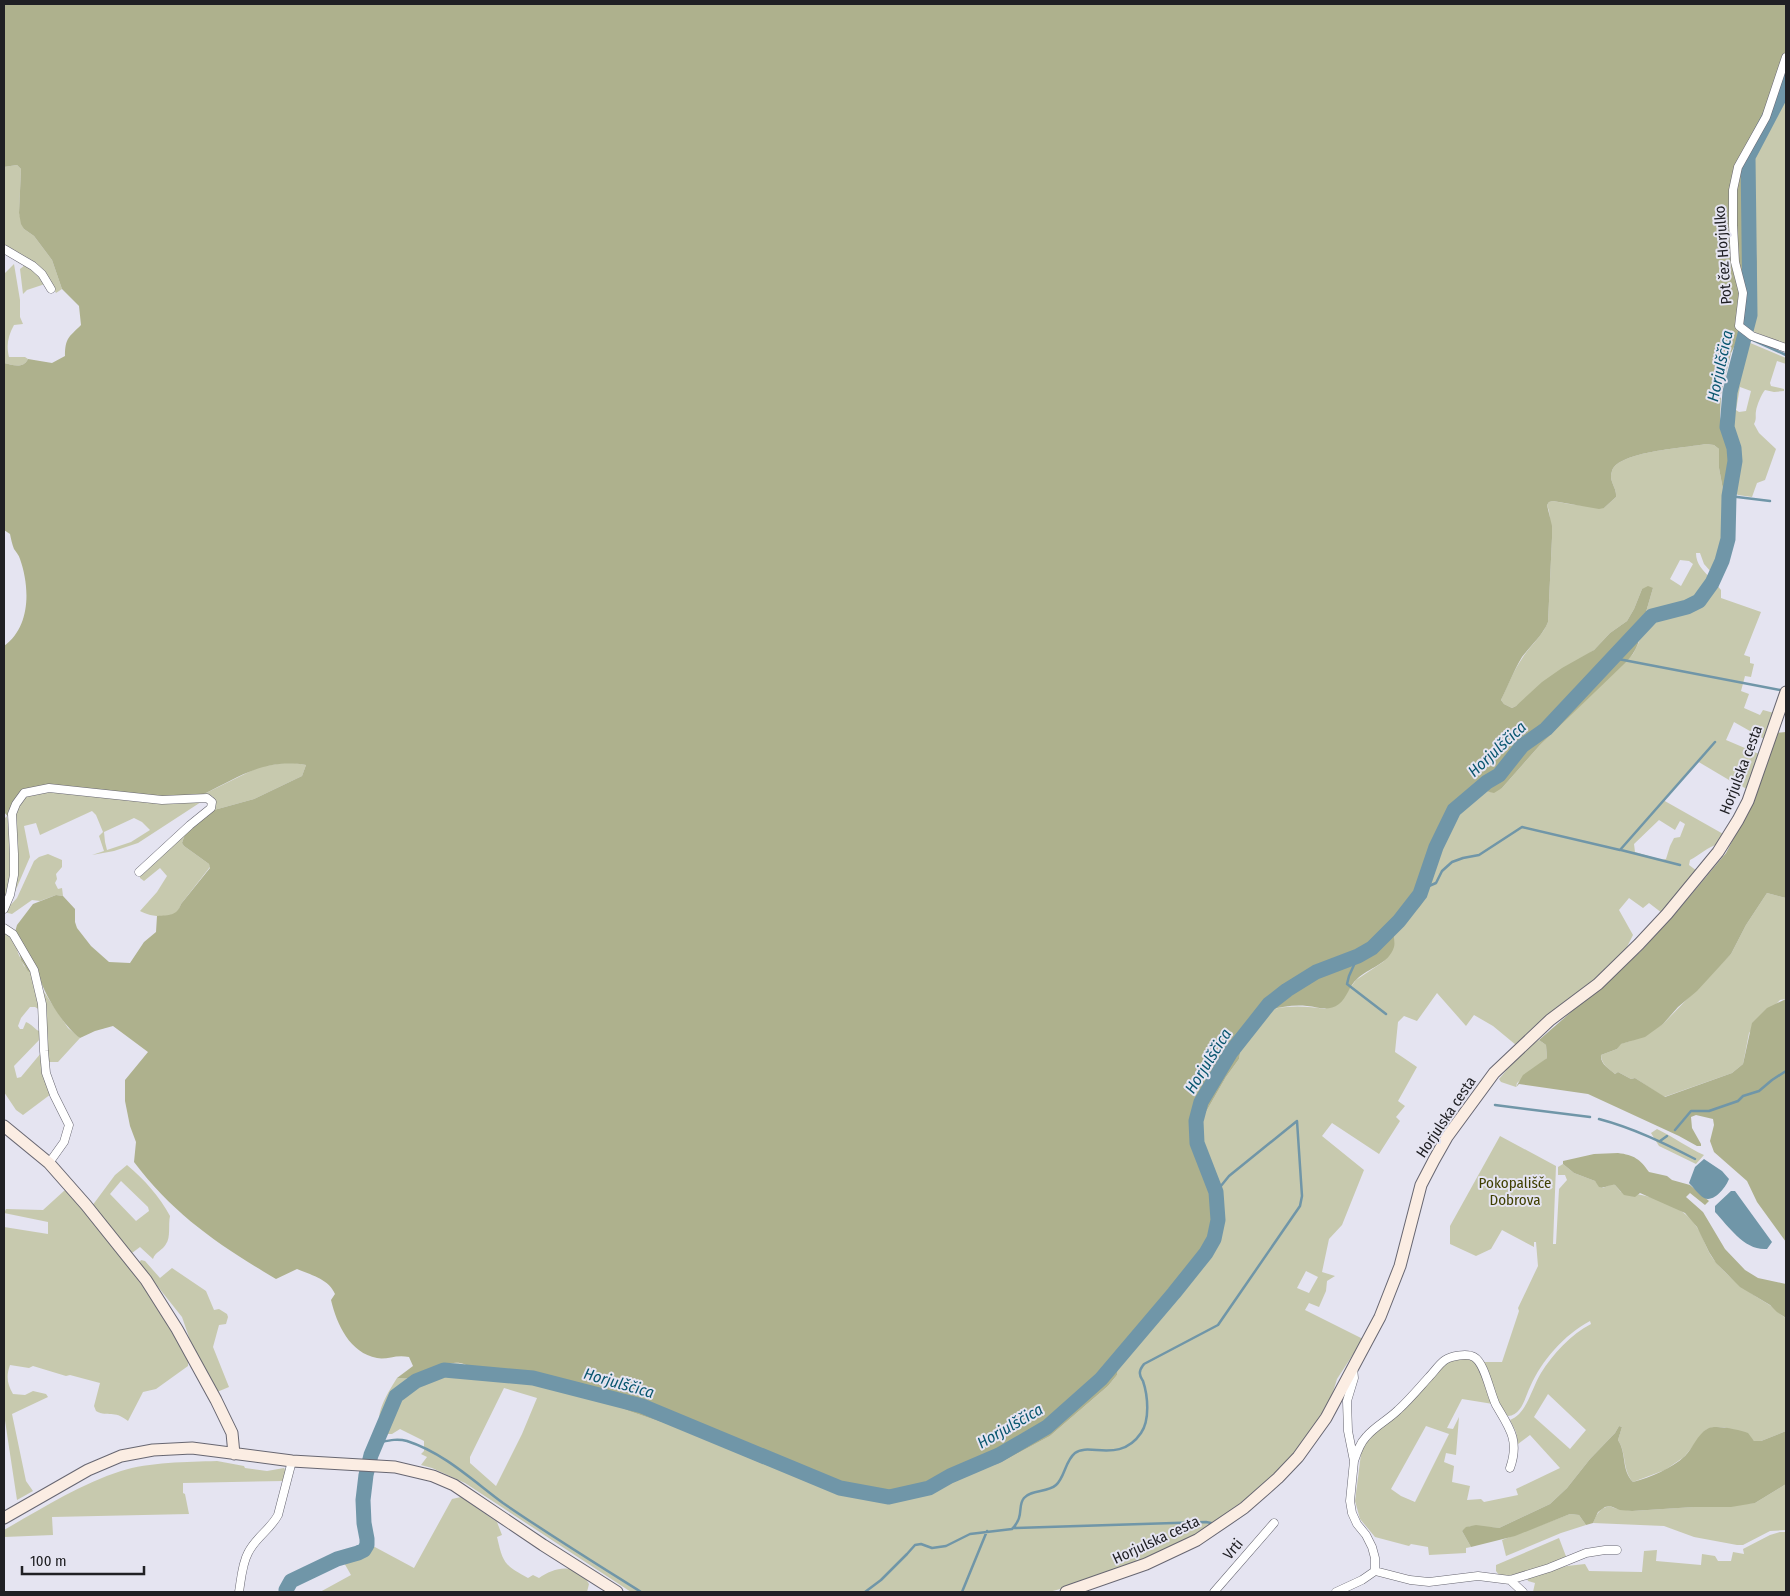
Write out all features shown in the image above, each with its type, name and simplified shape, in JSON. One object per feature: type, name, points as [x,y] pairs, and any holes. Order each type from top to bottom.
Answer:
[{"type":"street","name":"Pot čez Horjulko","points":[[1786,57],[1766,117],[1738,167],[1733,190],[1736,262],[1743,293],[1739,326],[1752,336],[1786,348]]},
{"type":"street","points":[[4,249],[33,266],[42,274],[51,289]]},
{"type":"street","name":"Horjulska cesta","points":[[1066,1592],[1107,1579],[1174,1551],[1223,1524],[1278,1478],[1298,1457],[1326,1418],[1380,1317],[1400,1266],[1421,1186],[1448,1136],[1494,1073],[1550,1020],[1598,984],[1639,944],[1679,900],[1718,852],[1748,800],[1786,692]]},
{"type":"street","points":[[4,909],[10,895],[14,876],[12,814],[24,793],[49,788],[162,800],[207,798],[212,802],[212,808],[139,872]]},
{"type":"street","points":[[4,928],[13,934],[34,970],[42,1004],[46,1073],[54,1095],[69,1125],[64,1142],[49,1163]]},
{"type":"street","points":[[4,1126],[49,1163],[86,1205],[164,1308],[228,1425],[232,1436],[234,1454]]},
{"type":"street","points":[[1354,1461],[1365,1438],[1396,1412],[1445,1359],[1467,1355],[1475,1357],[1480,1363],[1495,1404],[1506,1418],[1511,1430],[1515,1446],[1514,1458],[1510,1468]]},
{"type":"street","points":[[1353,1368],[1354,1378],[1347,1401],[1348,1431],[1354,1461],[1350,1501],[1352,1513],[1357,1524],[1366,1535],[1372,1547],[1375,1558],[1375,1571]]},
{"type":"street","points":[[4,1518],[88,1470],[121,1456],[138,1452],[174,1448],[207,1450],[292,1461],[380,1466],[412,1470],[454,1485],[543,1546],[617,1592]]},
{"type":"street","points":[[239,1592],[247,1553],[278,1515],[292,1461]]},
{"type":"street","name":"Vrti","points":[[1214,1592],[1274,1522]]},
{"type":"street","points":[[1336,1592],[1362,1580],[1375,1571],[1410,1580],[1429,1582],[1478,1576],[1510,1580],[1549,1568],[1586,1553],[1617,1550]]},
{"type":"street","points":[[1510,1580],[1523,1592]]},
{"type":"green space","points":[[4,4],[1786,4],[1786,93],[1761,137],[1754,164],[1752,185],[1757,262],[1756,320],[1750,329],[1745,325],[1731,353],[1721,394],[1720,417],[1722,428],[1733,448],[1724,495],[1719,468],[1719,449],[1714,445],[1706,444],[1639,455],[1617,464],[1611,475],[1616,497],[1604,508],[1599,509],[1553,501],[1549,502],[1547,505],[1552,526],[1552,538],[1548,622],[1540,636],[1522,657],[1501,700],[1512,708],[1516,706],[1542,682],[1594,650],[1610,633],[1627,621],[1642,589],[1648,586],[1653,588],[1646,612],[1642,618],[1639,640],[1635,650],[1626,663],[1540,745],[1502,788],[1494,793],[1481,790],[1473,795],[1458,811],[1437,852],[1425,898],[1418,909],[1399,918],[1394,924],[1394,947],[1388,958],[1357,979],[1342,1001],[1331,1008],[1285,1007],[1264,1012],[1251,1018],[1243,1037],[1239,1059],[1226,1077],[1203,1117],[1200,1127],[1206,1161],[1218,1193],[1221,1217],[1219,1233],[1205,1257],[1184,1285],[1119,1362],[1117,1375],[1108,1386],[1050,1436],[998,1464],[937,1482],[911,1498],[876,1500],[815,1484],[760,1463],[684,1430],[577,1391],[558,1389],[545,1384],[529,1383],[511,1377],[486,1374],[472,1379],[467,1377],[471,1371],[466,1365],[459,1363],[432,1368],[409,1378],[397,1378],[413,1366],[409,1357],[377,1358],[359,1350],[352,1344],[337,1319],[331,1300],[335,1294],[324,1281],[297,1269],[276,1279],[199,1228],[149,1181],[134,1162],[136,1142],[130,1126],[125,1101],[125,1080],[148,1052],[113,1026],[80,1038],[55,1010],[39,976],[28,971],[21,960],[15,932],[17,925],[33,904],[56,895],[63,896],[75,909],[77,928],[91,946],[109,962],[130,963],[144,942],[156,932],[157,916],[175,913],[210,868],[209,864],[184,846],[182,843],[185,834],[214,810],[254,799],[302,776],[306,765],[278,764],[253,770],[204,794],[160,797],[23,790],[13,802],[9,818],[4,812],[4,646],[13,638],[24,618],[26,582],[20,558],[14,549],[10,534],[4,530],[4,363],[21,365],[28,359],[52,363],[65,356],[68,338],[81,325],[79,306],[62,289],[52,260],[34,236],[24,229],[21,224],[19,213],[21,169],[17,165],[4,167]]},
{"type":"green space","points":[[1786,93],[1786,344],[1750,329],[1756,320],[1757,262],[1752,185],[1754,164],[1761,137]]},
{"type":"green space","points":[[17,165],[21,169],[19,213],[24,229],[34,236],[52,260],[62,289],[56,293],[44,272],[4,246],[4,167]]},
{"type":"green space","points":[[14,264],[20,300],[20,317],[23,324],[14,325],[8,341],[8,353],[9,357],[25,357],[28,359],[18,366],[4,363],[4,274]]},
{"type":"green space","points":[[25,265],[39,273],[45,284],[27,290],[23,294],[20,269]]},
{"type":"green space","points":[[1748,342],[1786,358],[1786,364],[1777,361],[1770,383],[1771,386],[1784,389],[1784,391],[1774,392],[1765,390],[1757,409],[1754,424],[1759,433],[1776,449],[1765,480],[1757,483],[1752,497],[1738,495],[1732,491],[1738,460],[1737,444],[1732,436],[1730,425],[1730,410],[1736,379]],"holes":[[[1740,387],[1751,391],[1746,411],[1739,412],[1736,410]]]},
{"type":"green space","points":[[1706,444],[1714,445],[1719,449],[1719,468],[1724,495],[1727,537],[1712,573],[1704,564],[1700,553],[1696,553],[1699,564],[1710,578],[1700,593],[1688,603],[1657,608],[1646,612],[1653,588],[1642,589],[1627,621],[1610,633],[1594,650],[1516,706],[1512,708],[1504,704],[1501,700],[1517,667],[1548,622],[1552,538],[1547,505],[1549,502],[1604,508],[1616,497],[1611,475],[1617,464],[1654,451]],"holes":[[[1680,560],[1689,561],[1693,564],[1681,586],[1670,579]]]},
{"type":"green space","points":[[1715,583],[1721,590],[1721,598],[1761,612],[1744,655],[1750,657],[1750,663],[1754,664],[1751,677],[1745,676],[1741,691],[1749,694],[1744,708],[1760,715],[1763,710],[1774,713],[1764,739],[1734,722],[1726,740],[1759,754],[1747,789],[1697,761],[1663,800],[1725,835],[1719,844],[1690,860],[1689,865],[1697,871],[1662,913],[1649,903],[1643,908],[1629,898],[1619,910],[1633,935],[1625,951],[1591,984],[1516,1045],[1493,1026],[1474,1015],[1466,1026],[1437,993],[1417,1021],[1404,1016],[1398,1022],[1395,1052],[1417,1067],[1398,1101],[1405,1106],[1396,1117],[1400,1121],[1379,1154],[1332,1123],[1322,1136],[1364,1170],[1342,1225],[1329,1239],[1322,1272],[1335,1276],[1327,1281],[1326,1291],[1319,1307],[1309,1303],[1305,1310],[1363,1339],[1337,1379],[1330,1402],[1299,1449],[1254,1494],[1199,1534],[1160,1553],[1083,1583],[1049,1592],[631,1592],[465,1483],[421,1465],[427,1457],[421,1454],[424,1451],[424,1441],[400,1429],[392,1434],[386,1434],[381,1428],[379,1421],[382,1406],[397,1378],[409,1378],[442,1365],[459,1363],[471,1371],[467,1377],[472,1379],[486,1374],[511,1377],[529,1383],[545,1384],[558,1389],[577,1391],[684,1430],[760,1463],[815,1484],[834,1489],[911,1498],[937,1482],[998,1464],[1050,1436],[1108,1386],[1117,1375],[1119,1362],[1148,1326],[1163,1312],[1205,1257],[1218,1193],[1206,1161],[1200,1127],[1203,1117],[1226,1077],[1239,1059],[1243,1037],[1251,1017],[1268,1010],[1287,1007],[1325,1009],[1345,995],[1356,980],[1383,962],[1390,953],[1396,922],[1404,916],[1412,914],[1428,891],[1435,859],[1442,839],[1456,814],[1478,792],[1482,790],[1490,792],[1502,788],[1540,745],[1633,654],[1639,642],[1640,632],[1654,619],[1690,609],[1705,599]],"holes":[[[1659,820],[1675,830],[1680,821],[1685,824],[1680,837],[1674,838],[1666,859],[1662,860],[1635,852],[1634,844]],[[1306,1271],[1318,1277],[1309,1293],[1297,1288]],[[504,1388],[537,1398],[522,1434],[496,1486],[470,1463],[470,1457]]]},
{"type":"green space","points":[[1786,732],[1786,898],[1767,893],[1746,925],[1731,954],[1697,991],[1678,1007],[1663,1024],[1645,1037],[1621,1044],[1617,1049],[1601,1055],[1601,1058],[1603,1064],[1615,1074],[1618,1072],[1631,1079],[1635,1078],[1665,1097],[1732,1073],[1743,1064],[1752,1023],[1767,1008],[1786,999],[1786,1242],[1757,1202],[1747,1181],[1714,1152],[1710,1141],[1714,1125],[1713,1119],[1696,1115],[1691,1117],[1692,1128],[1701,1144],[1701,1146],[1697,1146],[1588,1094],[1519,1084],[1516,1087],[1523,1075],[1547,1058],[1546,1045],[1539,1040],[1640,952],[1675,914],[1726,853],[1739,828],[1775,733]]},
{"type":"green space","points":[[289,762],[306,765],[302,776],[254,799],[214,810],[216,802],[212,796],[204,794],[259,767]]},
{"type":"green space","points":[[46,791],[115,797],[150,803],[201,802],[138,843],[114,851],[92,855],[104,851],[99,836],[103,832],[96,815],[92,811],[40,835],[36,823],[24,826],[30,857],[14,894],[16,811],[26,794]],"holes":[[[134,818],[142,822],[150,830],[131,842],[107,850],[104,832]]]},
{"type":"green space","points":[[7,816],[10,831],[11,878],[4,903],[4,819]]},
{"type":"green space","points":[[185,834],[182,843],[184,846],[209,864],[210,867],[175,914],[165,917],[140,911],[157,892],[167,876],[160,868],[144,881],[140,878],[140,874]]},
{"type":"green space","points":[[48,854],[62,860],[62,867],[56,874],[57,879],[55,883],[58,889],[62,888],[63,896],[56,895],[40,901],[32,900],[12,914],[4,912],[17,898],[34,861]]},
{"type":"green space","points":[[1767,893],[1786,898],[1786,999],[1780,1000],[1749,1033],[1743,1064],[1732,1073],[1664,1097],[1635,1078],[1631,1079],[1618,1072],[1615,1074],[1608,1068],[1602,1061],[1601,1055],[1617,1049],[1620,1044],[1631,1041],[1663,1024],[1731,954],[1746,925]]},
{"type":"green space","points":[[4,932],[15,937],[18,953],[24,966],[34,974],[40,1010],[30,1007],[21,1018],[18,1026],[20,1029],[23,1029],[26,1022],[28,1023],[41,1032],[41,1038],[14,1066],[17,1078],[21,1077],[41,1053],[51,1094],[23,1115],[16,1110],[4,1092]]},
{"type":"green space","points":[[42,989],[68,1028],[80,1038],[58,1062],[48,1062],[45,999]]},
{"type":"green space","points":[[1539,1040],[1546,1045],[1547,1058],[1517,1083],[1516,1087],[1501,1082],[1499,1079],[1517,1057]]},
{"type":"green space","points":[[1657,1129],[1704,1155],[1696,1164],[1659,1146],[1651,1133]]},
{"type":"green space","name":"Pokopališče Dobrova","points":[[1500,1136],[1556,1166],[1553,1244],[1556,1244],[1559,1189],[1567,1180],[1565,1175],[1558,1175],[1558,1167],[1563,1164],[1574,1173],[1595,1181],[1603,1188],[1612,1184],[1621,1192],[1663,1201],[1682,1211],[1696,1226],[1711,1256],[1720,1267],[1746,1290],[1786,1318],[1786,1431],[1761,1441],[1754,1441],[1741,1431],[1724,1427],[1707,1429],[1684,1457],[1665,1470],[1633,1482],[1627,1472],[1623,1451],[1618,1440],[1622,1427],[1619,1426],[1567,1488],[1550,1504],[1499,1528],[1470,1526],[1462,1531],[1471,1547],[1466,1548],[1466,1553],[1429,1555],[1428,1547],[1411,1544],[1409,1546],[1375,1537],[1360,1519],[1355,1501],[1364,1443],[1451,1359],[1462,1357],[1476,1361],[1493,1404],[1462,1399],[1447,1428],[1453,1429],[1459,1417],[1456,1455],[1446,1453],[1444,1462],[1454,1466],[1452,1482],[1470,1486],[1467,1500],[1481,1499],[1484,1502],[1518,1495],[1516,1489],[1560,1468],[1530,1435],[1518,1444],[1516,1432],[1510,1420],[1521,1412],[1541,1373],[1551,1359],[1563,1345],[1591,1324],[1590,1321],[1571,1333],[1547,1358],[1535,1377],[1520,1409],[1513,1415],[1508,1416],[1496,1401],[1482,1362],[1502,1362],[1519,1311],[1518,1308],[1538,1266],[1536,1242],[1534,1242],[1534,1247],[1502,1230],[1491,1249],[1476,1256],[1450,1244],[1450,1226]],"holes":[[[1548,1394],[1586,1430],[1570,1449],[1534,1417]],[[1426,1426],[1449,1434],[1415,1502],[1391,1489]]]},
{"type":"green space","points":[[1618,1153],[1636,1158],[1649,1172],[1667,1176],[1672,1180],[1690,1185],[1709,1201],[1705,1205],[1690,1193],[1686,1197],[1703,1212],[1725,1249],[1745,1270],[1758,1278],[1786,1284],[1786,1318],[1770,1305],[1740,1287],[1716,1263],[1697,1227],[1685,1213],[1640,1193],[1635,1197],[1624,1195],[1615,1185],[1599,1187],[1595,1181],[1574,1173],[1563,1164],[1563,1161],[1594,1154]]},
{"type":"green space","points":[[127,1165],[151,1189],[170,1216],[168,1241],[153,1259],[140,1247],[132,1253],[92,1206],[115,1175]],"holes":[[[121,1181],[148,1207],[149,1211],[136,1221],[110,1194]]]},
{"type":"green space","points":[[65,1190],[146,1286],[188,1357],[188,1366],[156,1389],[143,1392],[128,1421],[119,1415],[104,1414],[96,1411],[94,1406],[100,1383],[70,1375],[66,1376],[33,1366],[29,1368],[10,1365],[8,1380],[13,1394],[25,1395],[33,1391],[46,1394],[48,1397],[12,1414],[26,1481],[33,1491],[17,1500],[4,1414],[4,1227],[48,1234],[48,1222],[4,1213],[6,1209],[43,1210]]},
{"type":"green space","points":[[141,1260],[145,1261],[160,1278],[172,1268],[206,1291],[214,1310],[219,1309],[227,1314],[226,1324],[219,1325],[213,1347],[229,1387],[217,1392],[190,1340],[182,1317],[139,1263]]},
{"type":"green space","points":[[1619,1426],[1622,1427],[1618,1440],[1621,1445],[1625,1467],[1633,1482],[1654,1475],[1674,1465],[1685,1456],[1707,1429],[1716,1427],[1739,1430],[1748,1433],[1754,1441],[1761,1441],[1786,1431],[1786,1484],[1755,1503],[1731,1507],[1632,1511],[1620,1510],[1610,1506],[1598,1512],[1593,1523],[1586,1525],[1579,1515],[1570,1514],[1515,1536],[1471,1547],[1462,1531],[1466,1527],[1476,1525],[1499,1528],[1550,1504],[1567,1488]]},
{"type":"green space","points":[[217,1461],[267,1471],[284,1468],[286,1471],[284,1481],[183,1483],[183,1493],[185,1494],[189,1514],[52,1517],[53,1535],[4,1537],[4,1530],[61,1498],[106,1476],[144,1466]]},
{"type":"green space","points":[[1786,1484],[1786,1530],[1770,1531],[1743,1545],[1694,1537],[1664,1526],[1593,1523],[1601,1510],[1610,1506],[1632,1511],[1755,1503]]},
{"type":"green space","points":[[461,1497],[497,1522],[502,1535],[497,1537],[501,1553],[509,1566],[514,1570],[528,1578],[533,1575],[539,1578],[559,1569],[572,1570],[578,1572],[589,1584],[587,1592],[320,1592],[351,1575],[343,1561],[367,1554],[373,1546],[414,1568],[452,1499]]},
{"type":"green space","points":[[1570,1514],[1579,1515],[1586,1525],[1561,1533],[1506,1556],[1502,1540]]},
{"type":"green space","points":[[1780,1532],[1786,1532],[1786,1592],[1533,1592],[1535,1583],[1528,1581],[1527,1578],[1567,1566],[1585,1564],[1589,1571],[1642,1572],[1644,1551],[1657,1550],[1656,1561],[1701,1565],[1702,1554],[1715,1556],[1718,1561],[1731,1561],[1733,1552],[1744,1554],[1743,1549]]},
{"type":"green space","points":[[1559,1538],[1567,1559],[1515,1576],[1499,1575],[1496,1571],[1496,1565]]},
{"type":"water","points":[[1704,1159],[1722,1171],[1729,1179],[1716,1196],[1708,1199],[1702,1197],[1689,1183],[1695,1167]]},
{"type":"water","points":[[1731,1191],[1735,1191],[1772,1242],[1767,1249],[1759,1249],[1745,1242],[1715,1212],[1715,1206]]},
{"type":"waterway","name":"Horjulščica","points":[[287,1592],[286,1590],[291,1581],[337,1559],[364,1550],[367,1545],[363,1500],[366,1475],[371,1455],[396,1396],[416,1381],[444,1370],[533,1378],[642,1406],[840,1488],[889,1497],[929,1488],[950,1476],[999,1455],[1047,1427],[1101,1379],[1174,1293],[1206,1253],[1214,1239],[1218,1220],[1216,1192],[1197,1143],[1196,1121],[1201,1102],[1231,1052],[1269,1004],[1287,990],[1316,972],[1358,956],[1372,948],[1399,921],[1420,894],[1436,847],[1454,810],[1487,782],[1499,775],[1522,746],[1546,729],[1652,616],[1687,607],[1699,601],[1712,583],[1722,561],[1728,539],[1729,496],[1735,461],[1734,448],[1727,427],[1730,392],[1750,315],[1748,157],[1778,100],[1786,80]]},
{"type":"waterway","points":[[1744,336],[1786,355]]},
{"type":"waterway","points":[[1729,496],[1770,501]]},
{"type":"waterway","points":[[1613,658],[1780,690]]},
{"type":"waterway","points":[[1422,889],[1436,883],[1442,871],[1452,862],[1479,855],[1522,827],[1620,850],[1715,742]]},
{"type":"waterway","points":[[1621,850],[1680,865]]},
{"type":"waterway","points":[[1358,956],[1347,984],[1386,1014]]},
{"type":"waterway","points":[[1675,1130],[1691,1111],[1709,1111],[1738,1101],[1743,1096],[1759,1091],[1786,1071]]},
{"type":"waterway","points":[[1495,1105],[1590,1117]]},
{"type":"waterway","points":[[1599,1119],[1648,1136],[1695,1159]]},
{"type":"waterway","points":[[865,1592],[881,1580],[915,1545],[921,1544],[932,1548],[946,1546],[970,1534],[1012,1529],[1020,1516],[1021,1504],[1024,1498],[1031,1493],[1056,1485],[1069,1460],[1075,1453],[1081,1450],[1115,1450],[1124,1448],[1133,1442],[1144,1428],[1147,1415],[1146,1394],[1140,1376],[1142,1366],[1218,1325],[1300,1206],[1302,1196],[1297,1121],[1229,1176],[1216,1192]]},
{"type":"waterway","points":[[1660,1141],[1667,1136]]},
{"type":"waterway","points":[[377,1443],[403,1440],[433,1453],[457,1468],[520,1515],[641,1592]]},
{"type":"waterway","points":[[1014,1528],[1211,1523]]},
{"type":"waterway","points":[[962,1592],[987,1531]]}]
